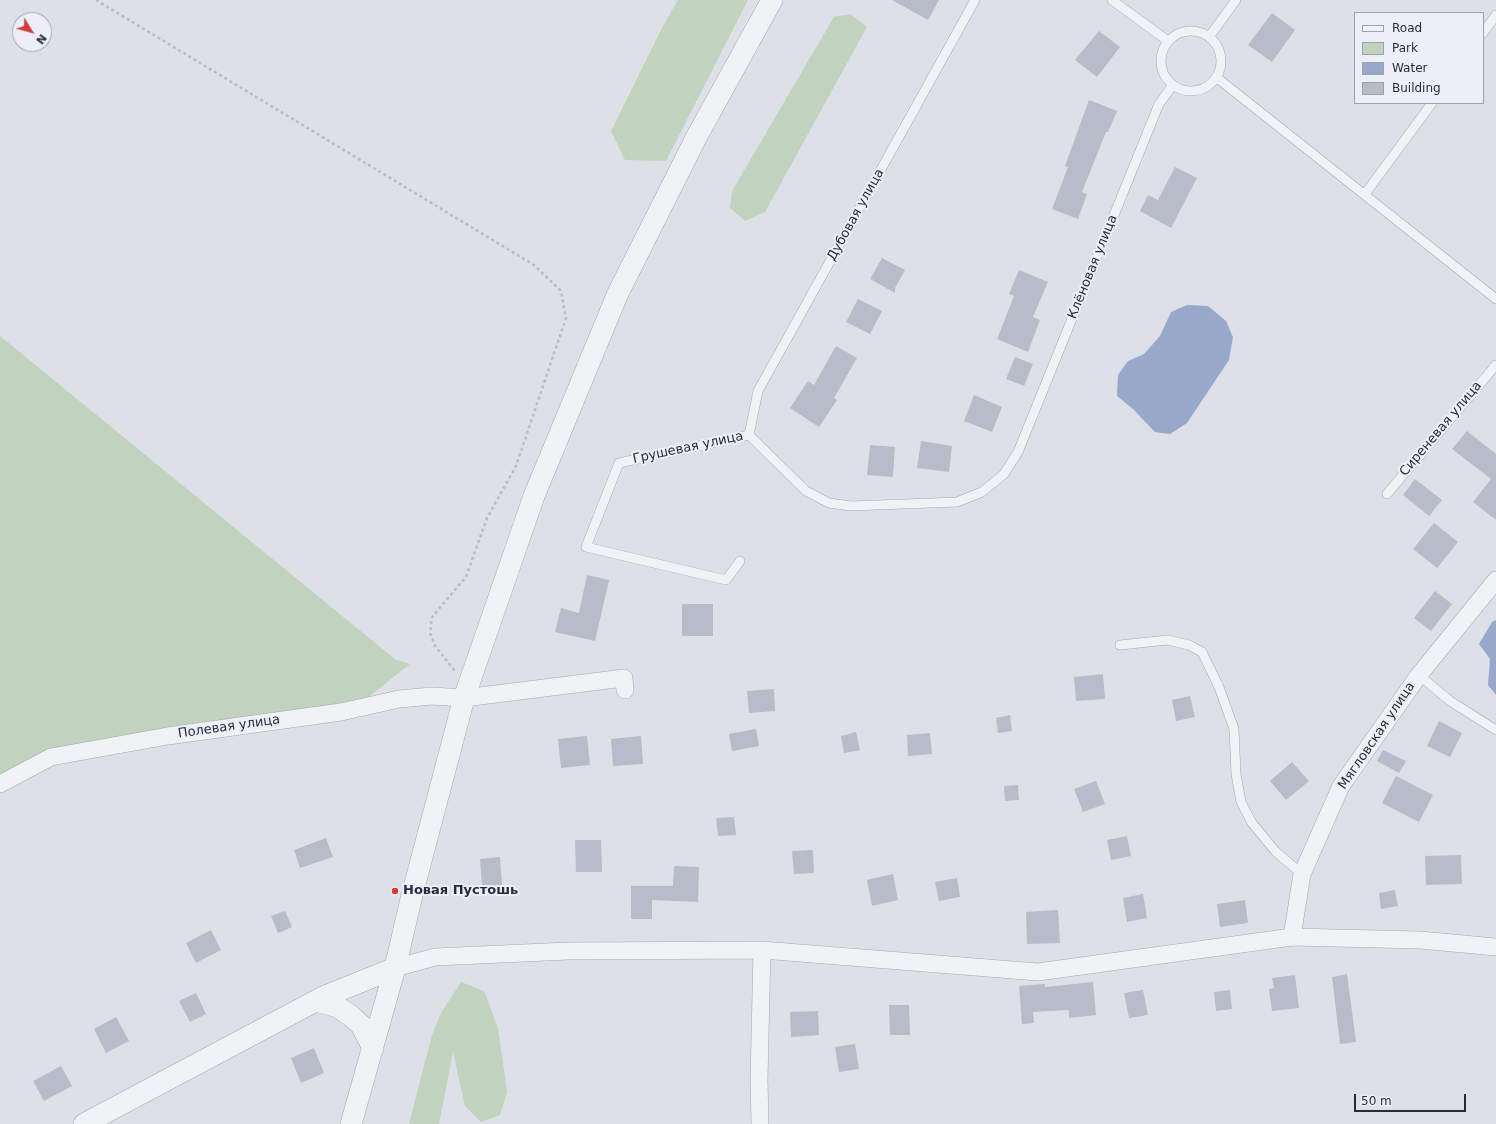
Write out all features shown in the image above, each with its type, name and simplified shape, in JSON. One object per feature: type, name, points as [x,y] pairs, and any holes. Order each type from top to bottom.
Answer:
[{"type":"street","points":[[351,1124],[373,1048],[466,693],[534,496],[618,293],[697,136],[772,0]]},
{"type":"street","name":"Мягловская улица","points":[[1292,937],[1302,874],[1341,786],[1419,674],[1496,580]]},
{"type":"street","name":"Полевая улица","points":[[0,784],[51,757],[168,736],[340,712],[399,699],[624,678],[625,690]]},
{"type":"street","points":[[84,1124],[316,1001],[394,968],[435,957],[568,951],[762,950],[1038,972],[1292,937],[1420,940],[1496,947]]},
{"type":"street","points":[[760,1124],[759,1080],[762,950]]},
{"type":"street","points":[[316,1001],[338,1008],[351,1016],[361,1025],[373,1048]]},
{"type":"lane","name":"Дубовая улица","points":[[749,435],[758,391],[975,0]]},
{"type":"lane","points":[[1112,0],[1168,41]]},
{"type":"lane","points":[[1209,37],[1236,0]]},
{"type":"lane","points":[[1484,32],[1496,15]]},
{"type":"lane","points":[[1188,31],[1199,32],[1209,37],[1216,45],[1220,55],[1220,67],[1216,77],[1208,86],[1196,90],[1184,90],[1173,85],[1165,76],[1161,64],[1162,52],[1168,41],[1177,34],[1188,31]]},
{"type":"lane","points":[[1216,77],[1496,299]]},
{"type":"lane","name":"Клёновая улица","points":[[1018,452],[1159,104],[1173,85]]},
{"type":"lane","points":[[1365,194],[1431,104]]},
{"type":"lane","name":"Сиреневая улица","points":[[1387,494],[1496,365]]},
{"type":"lane","name":"Грушевая улица","points":[[740,561],[726,580],[586,547],[619,463],[749,435],[806,491],[829,503],[851,506],[957,502],[982,492],[1004,474],[1018,452]]},
{"type":"lane","points":[[1120,645],[1168,640],[1189,645],[1202,652],[1219,687],[1234,729],[1236,774],[1240,802],[1252,823],[1276,852],[1302,874]]},
{"type":"lane","points":[[1419,674],[1450,701],[1496,730]]},
{"type":"path","points":[[96,0],[534,265],[561,291],[566,318],[516,466],[487,518],[466,577],[432,617],[430,633],[435,646],[466,693]]},
{"type":"green space","points":[[678,0],[748,0],[666,161],[625,160],[611,131],[663,26]]},
{"type":"green space","points":[[850,14],[867,27],[765,212],[745,221],[730,208],[732,191],[834,17]]},
{"type":"green space","points":[[0,336],[396,660],[410,664],[362,702],[45,762],[0,794]]},
{"type":"green space","points":[[461,982],[484,991],[498,1028],[507,1092],[500,1115],[481,1122],[465,1106],[453,1052],[439,1124],[409,1124],[432,1035],[441,1013]]},
{"type":"water","points":[[1187,305],[1208,306],[1226,321],[1233,337],[1229,360],[1187,423],[1170,434],[1155,432],[1133,409],[1117,396],[1118,375],[1128,361],[1144,354],[1160,336],[1171,312]]},
{"type":"water","points":[[1496,620],[1496,695],[1488,685],[1490,659],[1479,644],[1492,622]]},
{"type":"building","points":[[892,0],[939,0],[928,20]]},
{"type":"building","points":[[1272,13],[1295,30],[1272,62],[1248,45]]},
{"type":"building","points":[[1099,31],[1120,47],[1097,77],[1075,60]]},
{"type":"building","points":[[1089,100],[1117,111],[1108,132],[1106,132],[1082,192],[1087,194],[1078,219],[1052,209],[1068,167],[1065,166]]},
{"type":"building","points":[[1175,167],[1197,178],[1171,228],[1140,211],[1148,195],[1158,200]]},
{"type":"building","points":[[882,258],[905,270],[895,288],[895,293],[870,279]]},
{"type":"building","points":[[1019,270],[1048,282],[1033,317],[1040,320],[1028,352],[997,339],[1014,296],[1009,294]]},
{"type":"building","points":[[858,299],[882,311],[870,334],[846,322]]},
{"type":"building","points":[[836,346],[857,358],[834,398],[837,400],[819,427],[790,408],[808,381],[814,385]]},
{"type":"building","points":[[1015,357],[1033,364],[1024,386],[1006,379]]},
{"type":"building","points":[[974,395],[1002,407],[992,432],[964,421]]},
{"type":"building","points":[[1467,431],[1496,454],[1496,520],[1473,502],[1491,479],[1452,449]]},
{"type":"building","points":[[921,441],[952,446],[949,472],[917,468]]},
{"type":"building","points":[[870,445],[895,447],[893,477],[867,475]]},
{"type":"building","points":[[1415,479],[1442,500],[1429,516],[1403,495]]},
{"type":"building","points":[[1434,523],[1458,542],[1437,568],[1413,549]]},
{"type":"building","points":[[587,575],[609,580],[595,641],[555,632],[561,608],[579,613]]},
{"type":"building","points":[[1435,591],[1452,604],[1431,631],[1414,618]]},
{"type":"building","points":[[682,604],[713,604],[713,636],[682,636]]},
{"type":"building","points":[[1103,674],[1105,699],[1076,701],[1074,677]]},
{"type":"building","points":[[774,689],[775,711],[749,713],[747,691]]},
{"type":"building","points":[[1190,696],[1195,717],[1176,721],[1172,700]]},
{"type":"building","points":[[1010,715],[1012,731],[998,733],[996,718]]},
{"type":"building","points":[[1439,721],[1462,733],[1450,757],[1427,746]]},
{"type":"building","points":[[756,729],[759,746],[732,751],[729,734]]},
{"type":"building","points":[[856,732],[860,750],[844,753],[841,736]]},
{"type":"building","points":[[930,733],[932,754],[908,756],[907,735]]},
{"type":"building","points":[[587,736],[590,765],[561,768],[558,739]]},
{"type":"building","points":[[641,736],[643,764],[613,766],[611,739]]},
{"type":"building","points":[[1383,750],[1406,761],[1399,773],[1377,761]]},
{"type":"building","points":[[1292,762],[1309,781],[1286,800],[1270,781]]},
{"type":"building","points":[[1396,776],[1433,795],[1419,822],[1382,803]]},
{"type":"building","points":[[1096,781],[1105,804],[1083,812],[1074,789]]},
{"type":"building","points":[[1018,785],[1019,800],[1005,801],[1004,786]]},
{"type":"building","points":[[734,817],[736,835],[718,836],[716,818]]},
{"type":"building","points":[[1127,836],[1131,856],[1111,860],[1107,840]]},
{"type":"building","points":[[326,838],[333,857],[300,868],[294,850]]},
{"type":"building","points":[[575,840],[601,840],[602,872],[576,872]]},
{"type":"building","points":[[813,850],[814,873],[794,874],[792,851]]},
{"type":"building","points":[[1461,855],[1462,884],[1426,885],[1425,856]]},
{"type":"building","points":[[500,857],[502,885],[482,886],[480,859]]},
{"type":"building","points":[[674,866],[699,867],[698,902],[652,900],[652,919],[631,919],[631,886],[673,886]]},
{"type":"building","points":[[893,874],[898,900],[872,906],[867,880]]},
{"type":"building","points":[[957,878],[960,897],[939,901],[935,882]]},
{"type":"building","points":[[1395,890],[1398,906],[1381,909],[1379,893]]},
{"type":"building","points":[[1143,894],[1147,918],[1127,922],[1123,898]]},
{"type":"building","points":[[1245,900],[1248,923],[1220,927],[1217,904]]},
{"type":"building","points":[[1058,910],[1060,943],[1027,944],[1026,912]]},
{"type":"building","points":[[285,911],[292,927],[278,933],[271,916]]},
{"type":"building","points":[[211,930],[221,950],[196,963],[186,943]]},
{"type":"building","points":[[1347,974],[1356,1042],[1340,1044],[1332,977]]},
{"type":"building","points":[[1295,975],[1299,1008],[1272,1011],[1269,989],[1274,988],[1272,978]]},
{"type":"building","points":[[1093,982],[1096,1015],[1069,1018],[1069,1010],[1033,1012],[1034,1023],[1022,1024],[1019,986],[1045,984],[1045,987]]},
{"type":"building","points":[[1143,990],[1148,1015],[1129,1018],[1124,993]]},
{"type":"building","points":[[1230,990],[1232,1009],[1216,1011],[1214,992]]},
{"type":"building","points":[[196,993],[206,1014],[190,1022],[179,1001]]},
{"type":"building","points":[[889,1005],[909,1005],[910,1035],[890,1035]]},
{"type":"building","points":[[818,1011],[819,1035],[791,1037],[790,1012]]},
{"type":"building","points":[[116,1017],[129,1041],[106,1053],[94,1029]]},
{"type":"building","points":[[855,1044],[859,1069],[839,1072],[835,1047]]},
{"type":"building","points":[[314,1048],[324,1073],[301,1083],[291,1058]]},
{"type":"building","points":[[61,1066],[72,1086],[44,1101],[33,1081]]},
{"type":"place","name":"Новая Пустошь","points":[[395,891]]}]
